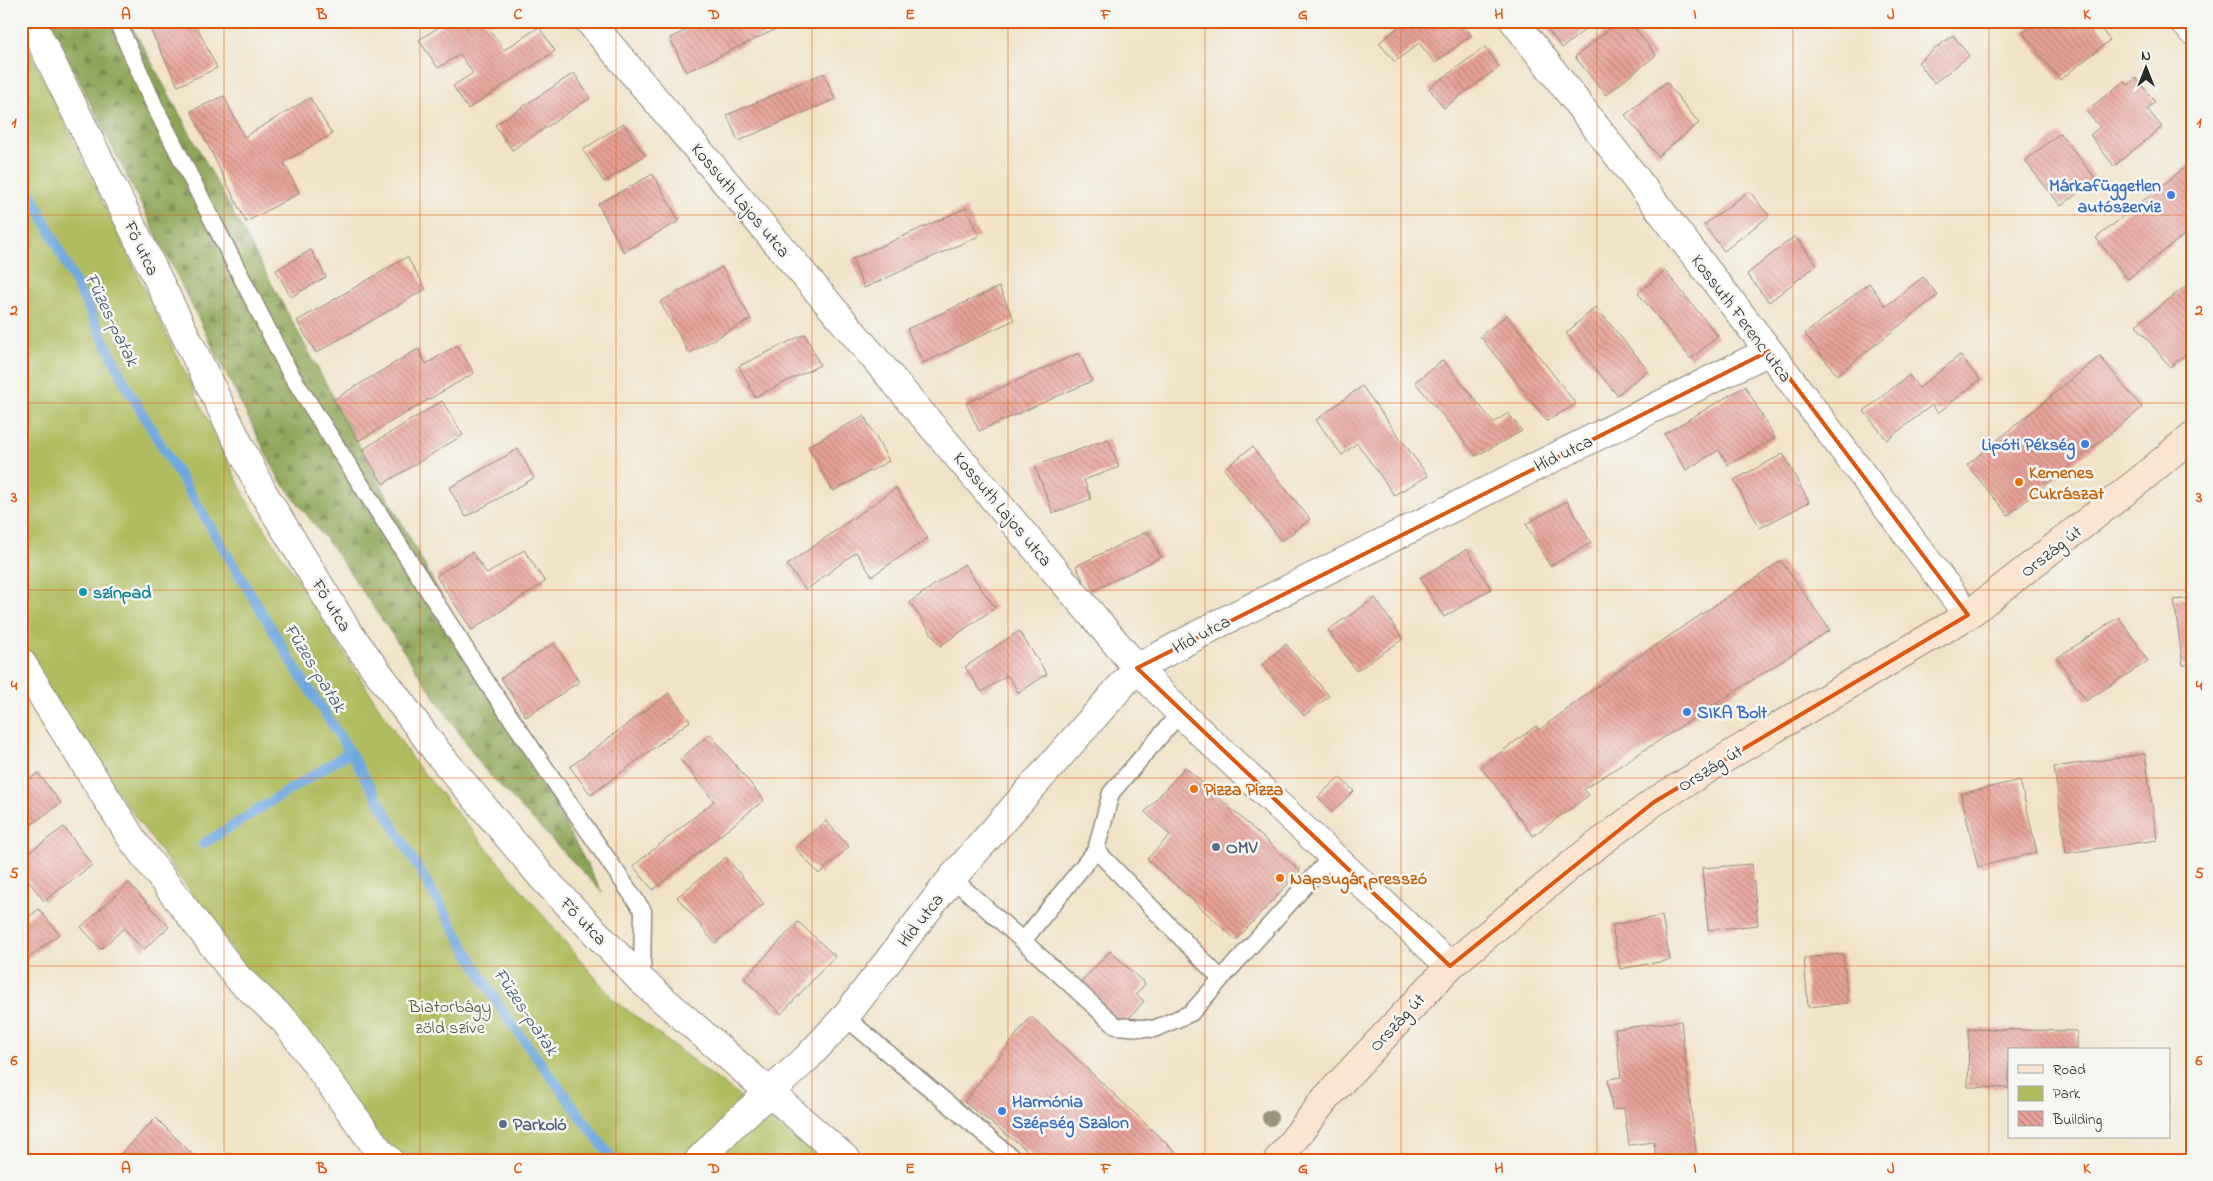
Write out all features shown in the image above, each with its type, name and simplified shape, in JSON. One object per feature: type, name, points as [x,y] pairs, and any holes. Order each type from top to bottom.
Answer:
[{"type":"main road","name":"Ország út","points":[[1278,1160],[1326,1098],[1450,966],[1577,860],[1654,802],[1745,746],[1968,615],[2140,480],[2192,436]]},
{"type":"street","name":"Fő utca","points":[[31,21],[262,491],[348,632],[437,752],[542,877],[642,981],[847,1160]]},
{"type":"street","name":"Kossuth Lajos utca","points":[[589,21],[1137,668],[1180,713],[1450,966]]},
{"type":"street","name":"Kossuth Ferenc utca","points":[[1514,21],[1769,351],[1968,615]]},
{"type":"street","points":[[2184,21],[2192,30]]},
{"type":"street","name":"Híd utca","points":[[769,1093],[806,1059],[845,1017],[952,878],[1137,668],[1220,623],[1769,351]]},
{"type":"street","points":[[21,662],[134,842],[238,978],[285,1021],[377,1148],[389,1160]]},
{"type":"street","points":[[699,1160],[732,1126],[769,1093]]},
{"type":"lane","points":[[116,21],[155,108],[290,373],[487,683],[643,911],[642,981]]},
{"type":"lane","points":[[1023,940],[1096,850],[1111,792],[1180,713]]},
{"type":"lane","points":[[1096,850],[1221,979]]},
{"type":"lane","points":[[952,878],[1023,940],[1116,1026],[1154,1029],[1191,1014],[1332,856]]},
{"type":"lane","points":[[845,1017],[1015,1160]]},
{"type":"highlighted area","points":[[1769,351],[1968,615],[1654,802],[1450,966],[1137,668]]},
{"type":"green space","points":[[49,21],[129,21],[602,892],[484,769],[335,551],[279,479]]},
{"type":"green space","name":"Biatorbágy zöld szíve","points":[[21,33],[247,501],[412,759],[613,999],[822,1160],[389,1160],[377,1148],[21,660]]},
{"type":"building","points":[[166,21],[194,21],[217,68],[178,86],[150,29]]},
{"type":"building","points":[[448,21],[484,21],[504,50],[539,27],[555,51],[468,109],[453,86],[473,73],[460,54],[438,68],[419,40]]},
{"type":"building","points":[[706,21],[793,21],[686,72],[670,38]]},
{"type":"building","points":[[1406,21],[1460,21],[1471,35],[1435,63],[1419,43],[1395,62],[1379,43]]},
{"type":"building","points":[[1541,21],[1596,21],[1562,48]]},
{"type":"building","points":[[1619,21],[1629,21],[1656,55],[1606,95],[1575,57]]},
{"type":"building","points":[[2037,21],[2094,21],[2110,40],[2060,80],[2023,33]]},
{"type":"building","points":[[1953,35],[1969,56],[1934,83],[1918,62]]},
{"type":"building","points":[[1485,47],[1499,67],[1444,108],[1429,88]]},
{"type":"building","points":[[574,73],[590,98],[512,150],[495,125]]},
{"type":"building","points":[[824,73],[835,99],[738,141],[727,115]]},
{"type":"building","points":[[2136,78],[2155,102],[2147,109],[2162,127],[2114,166],[2090,135],[2100,127],[2086,111],[2124,81],[2128,85]]},
{"type":"building","points":[[1666,82],[1699,123],[1658,156],[1625,115]]},
{"type":"building","points":[[224,96],[244,137],[310,98],[332,134],[284,162],[299,193],[246,222],[191,111]]},
{"type":"building","points":[[623,123],[645,155],[604,182],[583,150]]},
{"type":"building","points":[[2060,133],[2096,179],[2061,206],[2025,161]]},
{"type":"building","name":"Márkafüggetlen autószerviz","points":[[2192,162],[2192,229],[2128,279],[2096,238]]},
{"type":"building","points":[[653,174],[679,221],[624,252],[598,204]]},
{"type":"building","points":[[1749,191],[1769,216],[1724,251],[1704,225]]},
{"type":"building","points":[[966,208],[979,236],[864,288],[852,259]]},
{"type":"building","points":[[1795,236],[1817,265],[1769,302],[1747,274]]},
{"type":"building","points":[[311,250],[326,277],[291,297],[276,270]]},
{"type":"building","points":[[407,257],[426,289],[316,353],[297,321]]},
{"type":"building","points":[[722,267],[751,319],[689,353],[660,302]]},
{"type":"building","points":[[1665,271],[1718,336],[1691,359],[1638,293]]},
{"type":"building","points":[[1923,277],[1938,295],[1837,375],[1805,334],[1869,283],[1886,306]]},
{"type":"building","points":[[2192,281],[2192,349],[2170,367],[2136,325]]},
{"type":"building","points":[[999,287],[1014,320],[923,363],[907,329]]},
{"type":"building","points":[[1596,307],[1648,370],[1617,395],[1566,333]]},
{"type":"building","points":[[1507,315],[1576,404],[1547,421],[1480,336]]},
{"type":"building","points":[[805,334],[820,365],[755,397],[739,366]]},
{"type":"building","points":[[457,345],[474,373],[358,441],[333,400],[418,349],[426,364]]},
{"type":"building","points":[[1079,353],[1092,381],[979,431],[966,403]]},
{"type":"building","points":[[1960,355],[1980,380],[1938,413],[1932,405],[1887,440],[1864,411],[1909,375],[1919,388]]},
{"type":"building","points":[[2100,356],[2142,408],[2008,515],[1967,465]]},
{"type":"building","points":[[1443,360],[1494,423],[1508,413],[1522,431],[1476,456],[1415,382]]},
{"type":"building","points":[[1362,386],[1428,476],[1394,495],[1357,443],[1342,455],[1316,420]]},
{"type":"building","points":[[1745,386],[1775,438],[1728,465],[1719,450],[1686,470],[1664,434]]},
{"type":"building","points":[[442,401],[463,435],[383,484],[362,450]]},
{"type":"building","points":[[864,416],[889,461],[833,491],[808,446]]},
{"type":"building","points":[[1108,439],[1119,467],[1084,480],[1091,499],[1053,513],[1035,466]]},
{"type":"building","points":[[1252,447],[1310,519],[1282,541],[1224,469]]},
{"type":"building","points":[[518,449],[534,478],[466,517],[449,488]]},
{"type":"building","points":[[1783,454],[1809,502],[1760,528],[1734,480]]},
{"type":"building","points":[[896,488],[928,538],[872,576],[856,552],[806,590],[787,565]]},
{"type":"building","points":[[1567,501],[1591,543],[1550,566],[1526,524]]},
{"type":"building","points":[[1148,531],[1161,557],[1089,593],[1076,566]]},
{"type":"building","points":[[1467,549],[1491,589],[1444,617],[1420,578]]},
{"type":"building","points":[[524,550],[545,582],[472,630],[436,576],[472,552],[487,574]]},
{"type":"building","points":[[1781,561],[1830,630],[1584,789],[1589,795],[1533,836],[1481,767],[1536,726],[1539,730],[1629,663]]},
{"type":"building","points":[[964,564],[995,608],[940,646],[910,602]]},
{"type":"building","points":[[1375,598],[1403,639],[1356,671],[1328,630]]},
{"type":"building","points":[[2192,598],[2192,664],[2183,665],[2174,600]]},
{"type":"building","points":[[2119,617],[2148,661],[2086,701],[2057,658]]},
{"type":"building","points":[[1019,631],[1047,674],[1019,693],[1007,675],[982,692],[965,667]]},
{"type":"building","points":[[554,643],[579,682],[526,717],[501,678]]},
{"type":"building","points":[[1286,644],[1329,696],[1304,716],[1262,665]]},
{"type":"building","points":[[669,693],[690,721],[591,795],[570,767]]},
{"type":"building","points":[[710,734],[764,800],[653,890],[633,866],[714,801],[680,759]]},
{"type":"building","points":[[2145,754],[2157,840],[2066,853],[2054,767]]},
{"type":"building","name":"OMV","points":[[1185,767],[1300,871],[1236,940],[1147,859],[1170,835],[1145,812]]},
{"type":"building","points":[[38,773],[61,803],[21,832],[21,785]]},
{"type":"building","points":[[1339,777],[1354,791],[1332,812],[1318,797]]},
{"type":"building","points":[[2020,780],[2037,852],[1978,867],[1961,794]]},
{"type":"building","points":[[826,821],[849,847],[819,874],[795,848]]},
{"type":"building","points":[[64,827],[92,865],[44,901],[21,871],[21,858]]},
{"type":"building","points":[[726,857],[764,904],[715,943],[677,897]]},
{"type":"building","points":[[1752,864],[1758,925],[1708,930],[1702,868]]},
{"type":"building","points":[[129,883],[169,927],[143,950],[124,928],[101,949],[81,927]]},
{"type":"building","points":[[39,909],[59,934],[21,964],[21,923]]},
{"type":"building","points":[[1662,916],[1670,960],[1620,969],[1612,925]]},
{"type":"building","points":[[798,922],[835,956],[781,1014],[744,979]]},
{"type":"building","points":[[1110,951],[1145,984],[1136,994],[1144,1001],[1123,1025],[1079,984]]},
{"type":"building","points":[[1843,954],[1848,1003],[1808,1007],[1804,958]]},
{"type":"building","points":[[1031,1016],[1184,1160],[1040,1160],[964,1102]]},
{"type":"building","points":[[1681,1021],[1697,1160],[1656,1160],[1654,1142],[1629,1145],[1624,1108],[1612,1110],[1608,1079],[1621,1077],[1615,1029]]},
{"type":"building","points":[[1969,1029],[2077,1031],[2077,1048],[2008,1048],[2008,1088],[1968,1087]]},
{"type":"building","points":[[156,1118],[198,1160],[115,1160]]},
{"type":"waterway","name":"Füzes-patak","points":[[21,173],[130,393],[296,669],[350,752],[503,1012],[613,1160]]},
{"type":"waterway","points":[[203,844],[350,752]]},
{"type":"place","name":"Márkafüggetlen autószerviz","points":[[2171,195]]},
{"type":"place","name":"Lipóti Pékség","points":[[2085,444]]},
{"type":"place","name":"Kemenes Cukrászat","points":[[2019,482]]},
{"type":"place","name":"színpad","points":[[83,592]]},
{"type":"place","name":"SIKA Bolt","points":[[1687,712]]},
{"type":"place","name":"Pizza Pizza","points":[[1194,789]]},
{"type":"place","name":"OMV","points":[[1216,847]]},
{"type":"place","name":"Napsugár presszó","points":[[1280,878]]},
{"type":"place","name":"Harmónia Szépség Szalon","points":[[1002,1111]]},
{"type":"place","name":"Parkoló","points":[[503,1124]]}]
